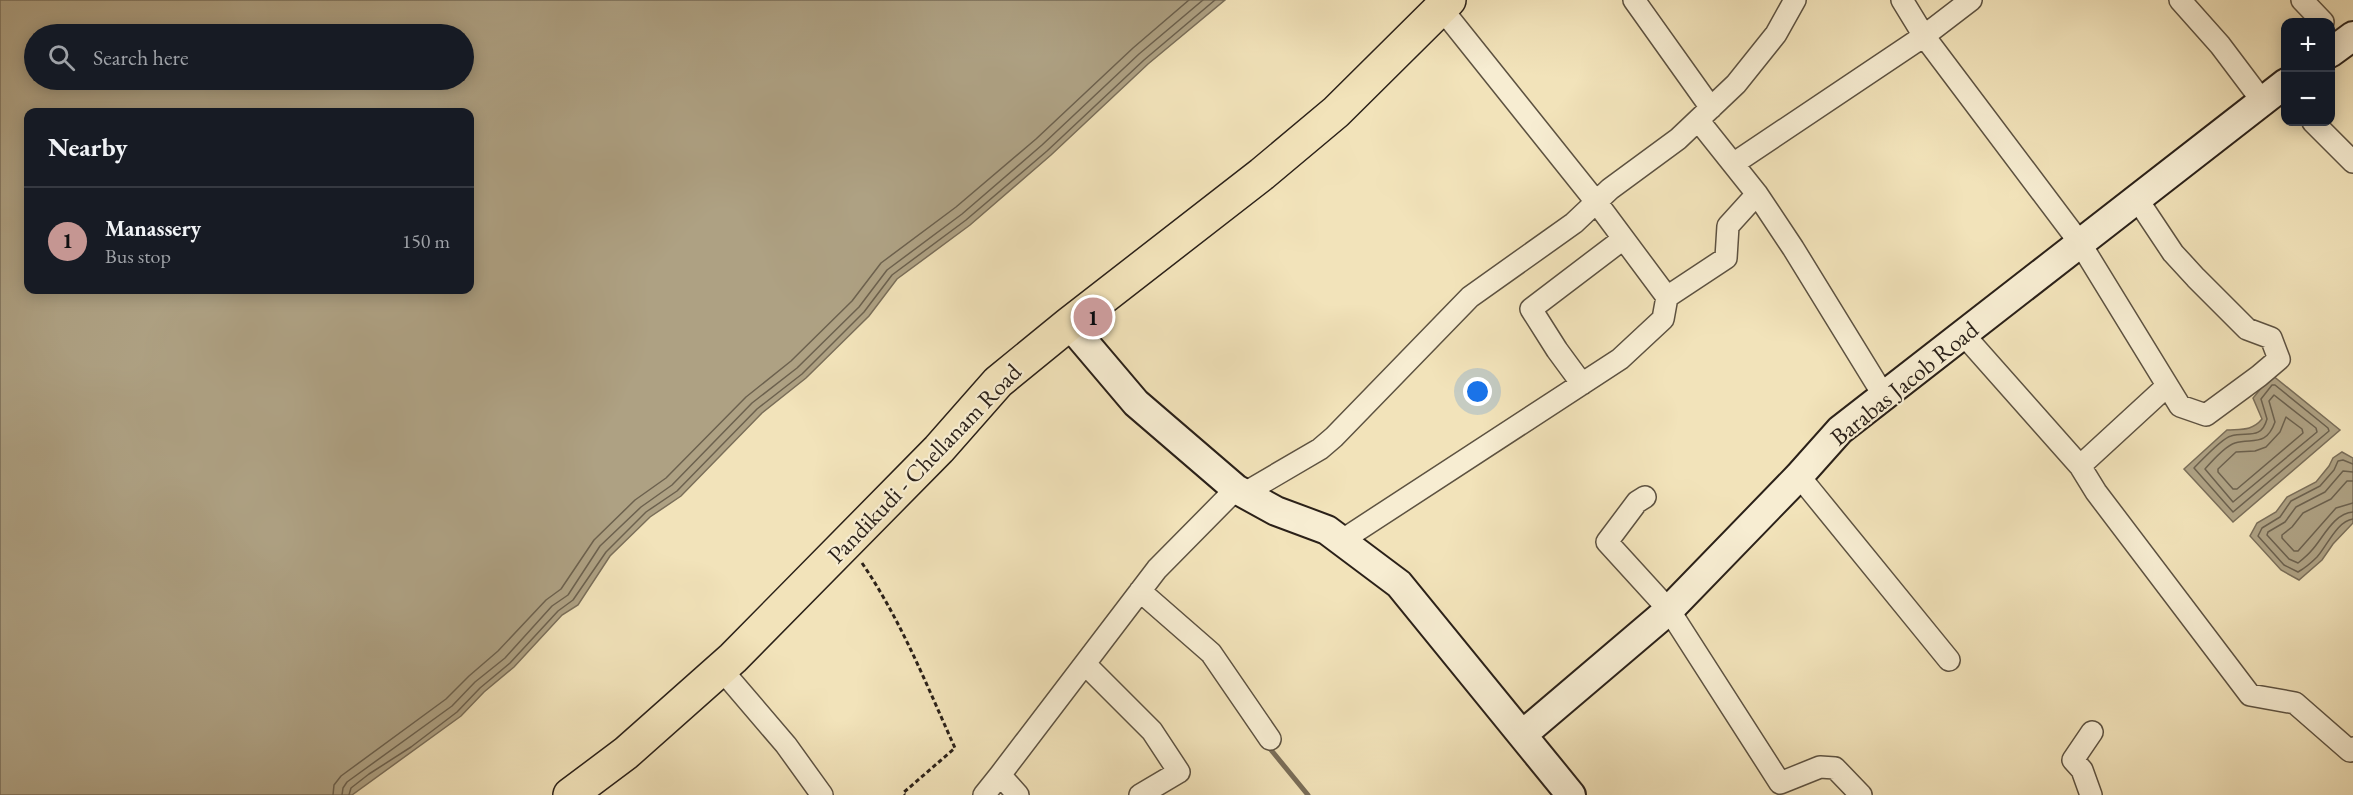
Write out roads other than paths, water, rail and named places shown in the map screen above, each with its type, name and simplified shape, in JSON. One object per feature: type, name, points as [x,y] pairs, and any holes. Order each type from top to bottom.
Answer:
[{"type":"main road","name":"Pandikudi - Chellanam Road","points":[[576,793],[626,753],[721,669],[939,449],[998,382],[1262,174],[1336,112],[1445,4]]},
{"type":"street","points":[[1634,0],[1733,164],[1794,248],[1884,396]]},
{"type":"street","points":[[984,795],[1157,568],[1240,492],[1320,449],[1470,297],[1574,223],[1610,189],[1678,139],[1736,84],[1776,34],[1795,0]]},
{"type":"street","points":[[1902,0],[1924,36],[2080,243],[2180,406],[2206,415],[2279,359],[2271,338],[2247,329],[2173,253],[2137,199]]},
{"type":"street","points":[[1733,164],[1924,36],[1971,0]]},
{"type":"street","points":[[2180,0],[2220,45],[2278,92]]},
{"type":"street","points":[[2302,0],[2319,18]]},
{"type":"street","points":[[1445,4],[1667,297]]},
{"type":"street","name":"Barabas Jacob Road","points":[[1522,735],[1669,610],[1799,476],[1840,430],[2278,92]]},
{"type":"street","points":[[2317,126],[2353,162]]},
{"type":"street","points":[[1341,541],[1620,359],[1663,319],[1667,297],[1726,258],[1728,226],[1757,194]]},
{"type":"street","points":[[1582,384],[1531,309],[1623,239]]},
{"type":"street","points":[[1069,324],[1136,403],[1240,492],[1276,511],[1327,530],[1399,584],[1571,795]]},
{"type":"street","points":[[1963,334],[2080,466],[2096,492],[2250,695],[2295,703],[2350,751],[2353,748]]},
{"type":"street","points":[[2080,466],[2167,387]]},
{"type":"street","points":[[1799,476],[1949,660]]},
{"type":"street","points":[[1645,497],[1637,502],[1607,542],[1669,610],[1780,783],[1820,767],[1835,768],[1861,795]]},
{"type":"street","points":[[1140,591],[1211,653],[1270,739]]},
{"type":"street","points":[[1085,664],[1152,731],[1179,772],[1140,795]]},
{"type":"street","points":[[721,669],[786,745],[822,795]]},
{"type":"street","points":[[2091,795],[2082,770],[2073,760],[2092,732]]},
{"type":"street","points":[[1000,775],[1018,795]]},
{"type":"water","points":[[0,0],[1225,0],[1148,64],[1051,155],[970,225],[897,279],[869,316],[806,378],[762,413],[681,496],[650,517],[610,556],[578,605],[562,615],[514,667],[484,692],[461,716],[352,795],[0,795]]},
{"type":"water","points":[[2272,375],[2340,430],[2233,522],[2184,469],[2227,430],[2250,427],[2262,419],[2253,398]]},
{"type":"water","points":[[2342,452],[2353,458],[2353,523],[2333,544],[2322,560],[2299,580],[2281,570],[2250,536],[2257,523],[2276,512],[2287,497],[2316,482],[2333,458]]},
{"type":"waterway","points":[[1267,745],[1308,795]]},
{"type":"place","name":"Manassery","points":[[1093,317]]}]
